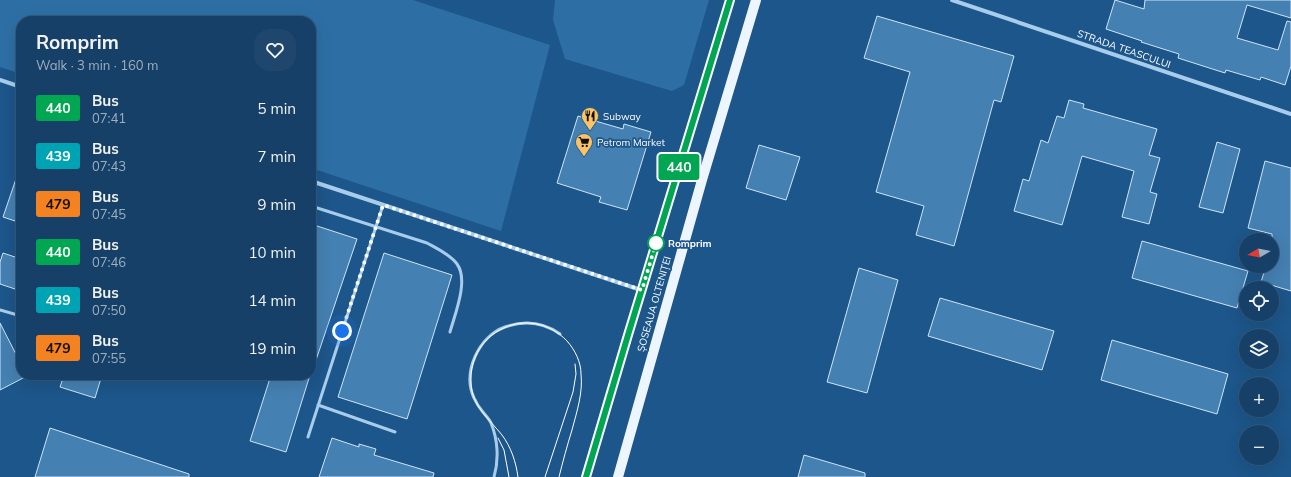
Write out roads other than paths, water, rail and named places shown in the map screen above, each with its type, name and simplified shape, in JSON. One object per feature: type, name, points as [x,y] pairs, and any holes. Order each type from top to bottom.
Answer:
[{"type":"main road","name":"ȘOSEAUA OLTENIȚEI","points":[[586,477],[730,0]]},
{"type":"main road","name":"ȘOSEAUA OLTENIȚEI","points":[[618,477],[702,180],[756,0]]},
{"type":"street","name":"STRADA TEASCULUI","points":[[952,0],[1291,114]]},
{"type":"street","points":[[0,80],[16,85]]},
{"type":"street","name":"ȘOSEAUA OLTENIȚEI","points":[[316,183],[642,290]]},
{"type":"lane","points":[[308,437],[383,205]]},
{"type":"lane","points":[[316,208],[427,243],[440,249],[457,263],[462,273],[462,290],[450,332]]},
{"type":"lane","points":[[0,310],[16,315]]},
{"type":"lane","points":[[494,477],[497,457],[496,444],[490,422],[479,408],[473,396],[471,385],[471,371],[474,359],[480,346],[490,336],[503,327],[518,323],[528,322],[542,324],[560,334]]},
{"type":"lane","points":[[318,405],[395,432]]},
{"type":"tram line","points":[[518,477],[516,466],[508,445],[474,399],[471,384],[472,365],[479,349],[490,337],[504,328],[519,323],[536,324],[552,329],[567,341],[575,352],[580,365],[581,388],[579,402],[559,477]]},
{"type":"tram line","points":[[545,477],[573,392],[576,374],[575,364]]},
{"type":"tram line","points":[[498,438],[504,450],[509,477]]},
{"type":"place","name":"Subway","points":[[590,131]]},
{"type":"place","name":"Petrom Market","points":[[584,157]]},
{"type":"place","name":"Romprim","points":[[656,243]]}]
